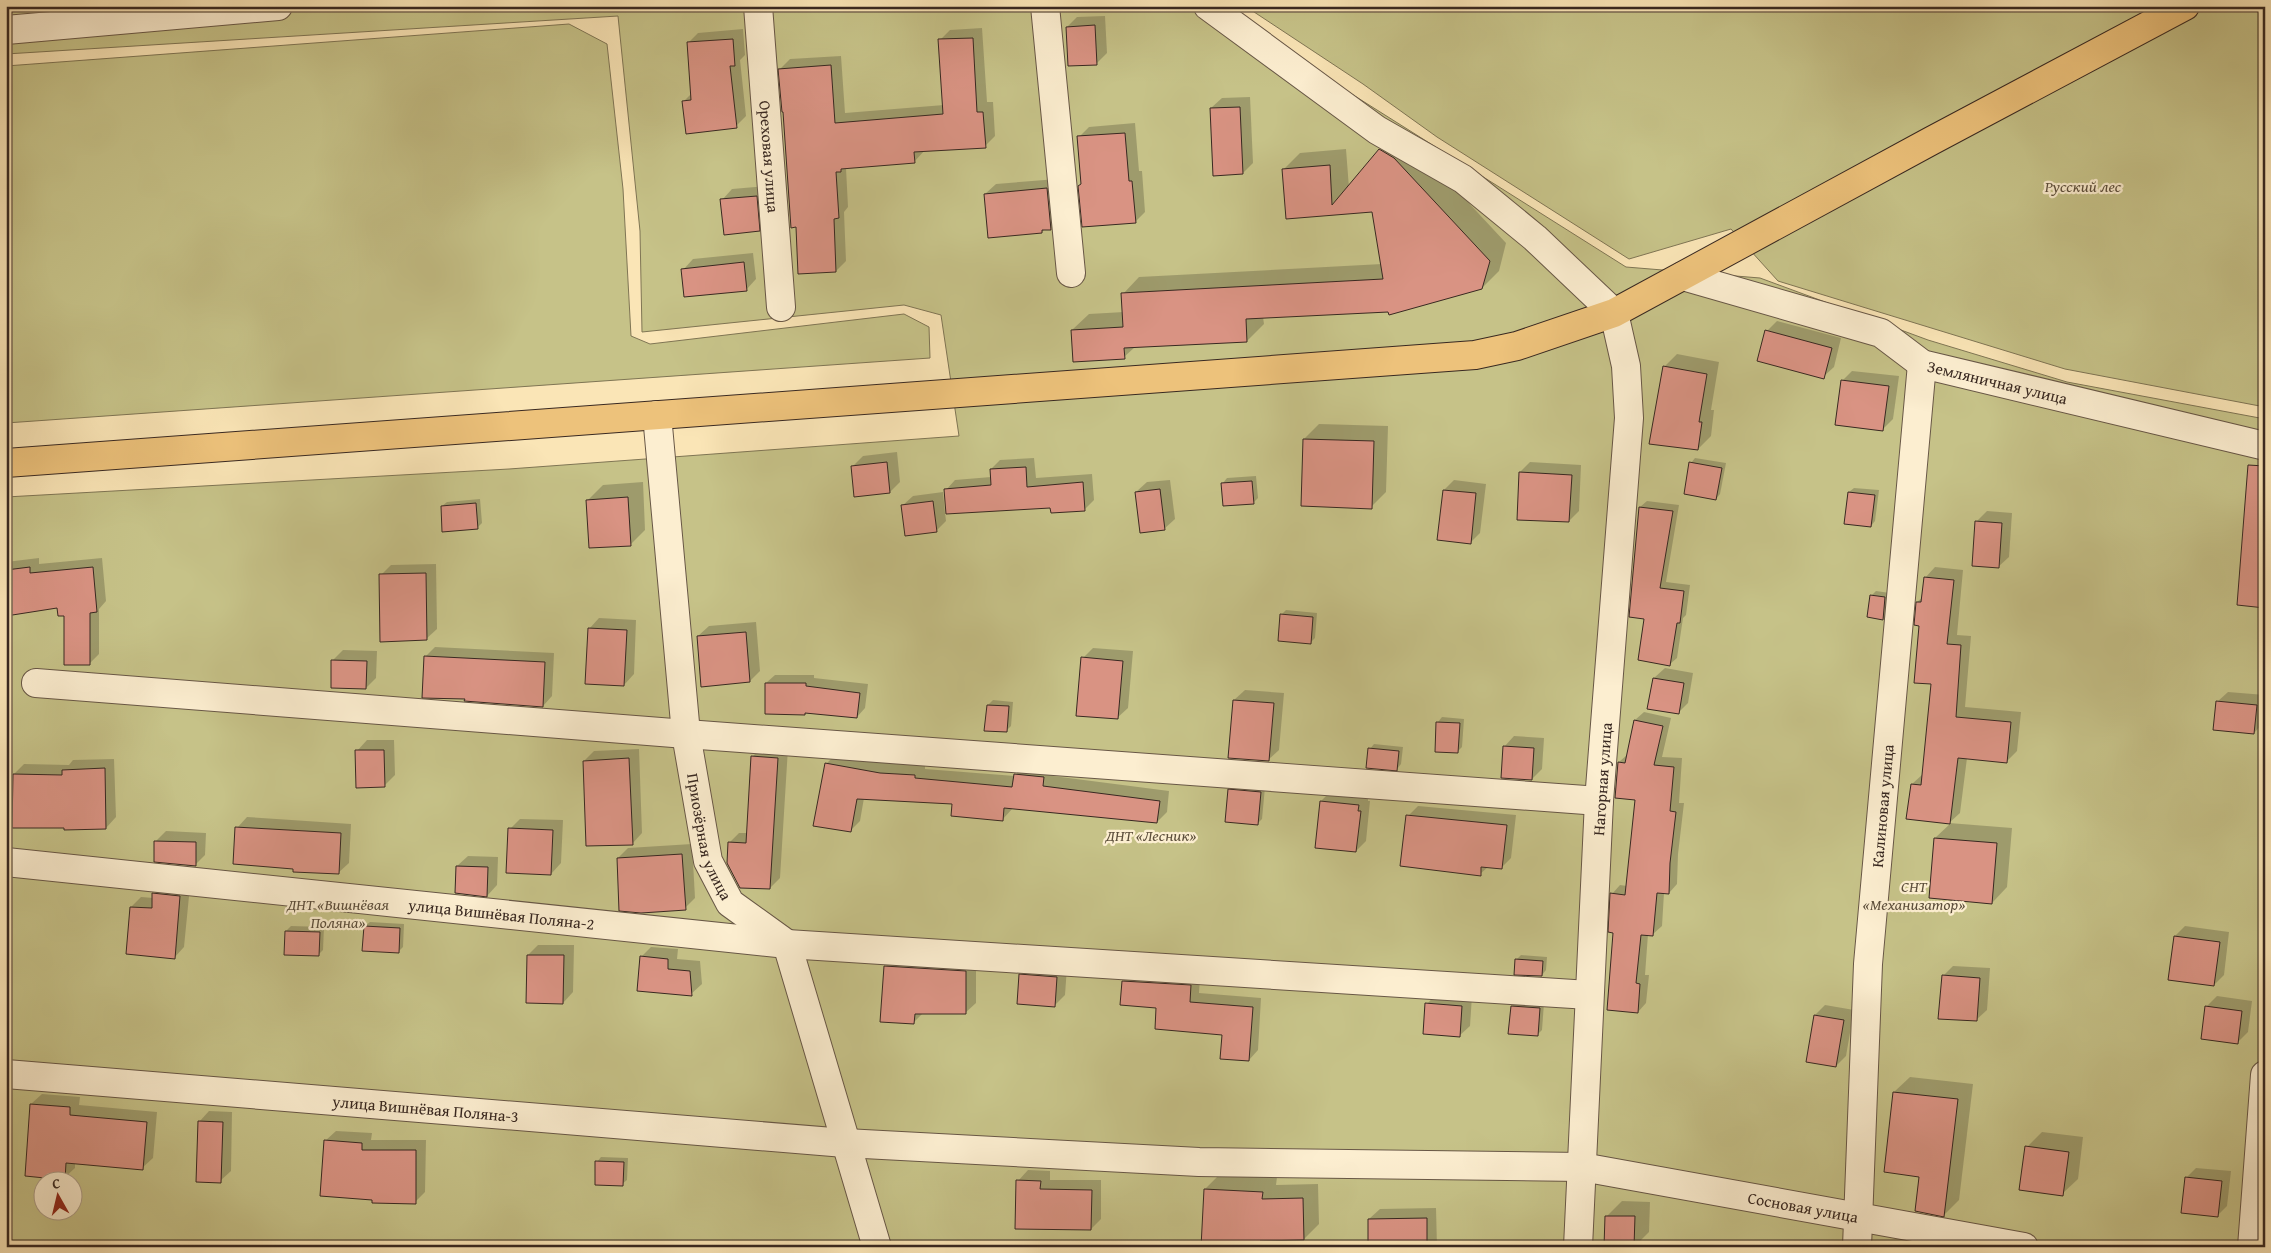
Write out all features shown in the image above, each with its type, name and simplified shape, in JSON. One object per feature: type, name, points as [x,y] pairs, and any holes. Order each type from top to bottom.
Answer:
[{"type":"main road","points":[[6,463],[1475,355],[1517,346],[1614,313],[2185,6]]},
{"type":"street","points":[[6,30],[132,12],[278,6]]},
{"type":"street","name":"Ореховая улица","points":[[758,6],[781,307]]},
{"type":"street","points":[[1045,6],[1071,273]]},
{"type":"street","points":[[1208,6],[1377,130],[1463,179],[1535,238],[1614,313]]},
{"type":"street","name":"Земляничная улица","points":[[1683,276],[1881,333],[1922,364],[2265,446]]},
{"type":"street","name":"Нагорная улица","points":[[1578,1247],[1599,801],[1629,418],[1626,366],[1614,313]]},
{"type":"street","name":"Калиновая улица","points":[[1857,1247],[1868,964],[1922,364]]},
{"type":"street","name":"Приозёрная улица","points":[[657,415],[686,734],[708,861],[730,903],[787,944]]},
{"type":"street","points":[[36,682],[686,734],[1599,801]]},
{"type":"street","name":"улица Вишнёвая Поляна-2","points":[[6,862],[787,944],[1589,995]]},
{"type":"street","points":[[787,944],[877,1247]]},
{"type":"street","name":"улица Вишнёвая Поляна-3","points":[[6,1074],[845,1143],[1199,1162],[1582,1167]]},
{"type":"street","points":[[2252,1247],[2265,1075]]},
{"type":"street","name":"Сосновая улица","points":[[1582,1167],[2024,1247]]},
{"type":"green space","points":[[6,6],[1212,6],[1626,267],[1760,278],[1928,340],[2067,382],[2265,419],[2265,1247],[6,1247],[6,497],[509,469],[959,436],[941,315],[904,305],[642,332],[640,231],[618,16],[6,54]]},
{"type":"green space","name":"Русский лес","points":[[1245,6],[2265,6],[2265,407],[2065,369],[1778,281],[1731,229],[1629,259],[1437,137],[1363,84]]},
{"type":"green space","points":[[569,24],[607,44],[623,189],[631,336],[650,344],[904,314],[929,327],[930,358],[6,423],[6,66]]},
{"type":"building","points":[[1095,25],[1097,65],[1068,66],[1066,27]]},
{"type":"building","points":[[973,38],[977,112],[983,112],[986,148],[914,152],[915,163],[841,169],[841,172],[836,172],[839,218],[834,219],[836,272],[798,274],[796,227],[791,228],[778,69],[831,65],[835,123],[943,114],[938,39]]},
{"type":"building","points":[[733,39],[735,66],[730,66],[737,128],[686,134],[682,101],[691,100],[687,42]]},
{"type":"building","points":[[1240,107],[1243,174],[1213,176],[1210,108]]},
{"type":"building","points":[[1125,133],[1129,181],[1132,181],[1136,223],[1082,227],[1078,186],[1081,184],[1077,136]]},
{"type":"building","points":[[1379,149],[1394,158],[1490,261],[1482,289],[1389,315],[1388,312],[1246,319],[1247,342],[1124,348],[1125,359],[1073,362],[1071,330],[1123,327],[1121,293],[1383,279],[1372,212],[1286,219],[1282,169],[1330,165],[1332,205]]},
{"type":"building","points":[[1047,188],[1051,230],[1042,230],[1042,233],[988,238],[984,194]]},
{"type":"building","points":[[757,196],[760,231],[724,235],[720,199]]},
{"type":"building","points":[[744,262],[747,291],[684,297],[681,269]]},
{"type":"building","points":[[1765,330],[1832,348],[1824,379],[1757,361]]},
{"type":"building","points":[[1663,366],[1707,374],[1699,422],[1702,422],[1698,450],[1649,444]]},
{"type":"building","points":[[1841,380],[1889,386],[1883,431],[1835,425]]},
{"type":"building","points":[[1303,439],[1374,441],[1372,509],[1301,506]]},
{"type":"building","points":[[887,462],[890,493],[854,497],[851,466]]},
{"type":"building","points":[[1689,462],[1722,468],[1716,500],[1684,494]]},
{"type":"building","points":[[2248,465],[2265,466],[2265,608],[2237,605]]},
{"type":"building","points":[[1026,467],[1027,487],[1083,482],[1085,511],[1051,513],[1050,508],[946,514],[944,489],[991,485],[990,469]]},
{"type":"building","points":[[1519,472],[1572,475],[1569,522],[1517,520]]},
{"type":"building","points":[[1252,481],[1254,504],[1223,506],[1221,483]]},
{"type":"building","points":[[1160,489],[1165,530],[1140,533],[1135,492]]},
{"type":"building","points":[[1443,490],[1476,493],[1471,544],[1437,540]]},
{"type":"building","points":[[1848,492],[1875,495],[1871,527],[1844,524]]},
{"type":"building","points":[[628,497],[631,546],[589,548],[586,500]]},
{"type":"building","points":[[933,501],[937,532],[905,536],[901,505]]},
{"type":"building","points":[[476,503],[478,529],[442,532],[441,506]]},
{"type":"building","points":[[1639,507],[1673,511],[1660,588],[1684,591],[1680,623],[1677,623],[1670,666],[1638,660],[1644,619],[1629,617]]},
{"type":"building","points":[[1975,521],[2002,523],[1999,568],[1972,566]]},
{"type":"building","points":[[30,567],[30,573],[93,567],[97,612],[90,613],[90,665],[64,665],[64,616],[58,616],[57,608],[6,616],[6,570]]},
{"type":"building","points":[[426,573],[427,640],[380,642],[379,574]]},
{"type":"building","points":[[1924,577],[1954,580],[1947,644],[1961,645],[1956,717],[2011,722],[2007,763],[1958,758],[1950,824],[1906,819],[1911,784],[1921,785],[1931,684],[1914,683],[1919,626],[1914,625],[1916,602],[1921,602]]},
{"type":"building","points":[[1870,595],[1885,597],[1883,620],[1867,617]]},
{"type":"building","points":[[1280,614],[1313,617],[1311,644],[1278,641]]},
{"type":"building","points":[[588,628],[627,630],[624,686],[585,684]]},
{"type":"building","points":[[746,632],[750,682],[701,687],[697,636]]},
{"type":"building","points":[[424,656],[545,662],[543,707],[464,701],[465,699],[422,698]]},
{"type":"building","points":[[1081,657],[1123,661],[1118,719],[1076,716]]},
{"type":"building","points":[[331,660],[367,661],[366,689],[331,688]]},
{"type":"building","points":[[1653,678],[1684,683],[1679,714],[1647,709]]},
{"type":"building","points":[[765,683],[806,683],[806,686],[860,693],[857,718],[805,713],[805,715],[765,714]]},
{"type":"building","points":[[1233,700],[1274,703],[1269,761],[1228,758]]},
{"type":"building","points":[[2216,701],[2257,705],[2254,734],[2213,730]]},
{"type":"building","points":[[987,705],[1009,706],[1007,732],[984,731]]},
{"type":"building","points":[[1634,720],[1663,726],[1654,765],[1674,767],[1670,811],[1676,812],[1670,863],[1669,894],[1657,893],[1653,936],[1641,935],[1636,983],[1640,984],[1638,1013],[1607,1010],[1613,933],[1608,932],[1610,893],[1625,895],[1635,800],[1615,798],[1618,762],[1625,763]]},
{"type":"building","points":[[1436,722],[1460,723],[1458,753],[1435,752]]},
{"type":"building","points":[[1503,746],[1534,748],[1532,780],[1501,778]]},
{"type":"building","points":[[1368,748],[1399,751],[1397,771],[1366,768]]},
{"type":"building","points":[[355,750],[384,750],[385,787],[356,788]]},
{"type":"building","points":[[751,756],[778,758],[770,889],[740,888],[727,863],[728,842],[746,843]]},
{"type":"building","points":[[629,758],[633,845],[586,846],[583,761]]},
{"type":"building","points":[[825,763],[880,773],[915,775],[915,778],[1012,787],[1014,774],[1044,777],[1043,786],[1160,801],[1157,823],[1004,808],[1003,821],[951,816],[952,804],[857,799],[851,832],[813,826]]},
{"type":"building","points":[[105,768],[106,829],[12,828],[13,774],[62,775],[62,770]]},
{"type":"building","points":[[1228,789],[1261,792],[1258,825],[1225,822]]},
{"type":"building","points":[[1320,801],[1359,805],[1358,811],[1361,811],[1356,852],[1315,848]]},
{"type":"building","points":[[1406,815],[1507,825],[1502,869],[1481,867],[1481,876],[1400,866]]},
{"type":"building","points":[[235,827],[341,833],[339,874],[293,872],[293,869],[233,864]]},
{"type":"building","points":[[508,828],[553,830],[551,875],[506,873]]},
{"type":"building","points":[[1934,838],[1997,843],[1992,904],[1929,898]]},
{"type":"building","points":[[154,841],[196,842],[196,866],[154,862]]},
{"type":"building","points":[[682,854],[686,910],[641,913],[619,911],[617,858]]},
{"type":"building","points":[[456,866],[488,867],[487,897],[455,893]]},
{"type":"building","points":[[152,893],[180,896],[175,959],[126,954],[130,907],[152,908]]},
{"type":"building","points":[[364,926],[400,928],[399,953],[362,951]]},
{"type":"building","points":[[285,931],[320,932],[319,956],[284,955]]},
{"type":"building","points":[[2174,936],[2220,942],[2214,986],[2168,980]]},
{"type":"building","points":[[527,955],[564,955],[563,1004],[526,1003]]},
{"type":"building","points":[[640,956],[668,959],[668,969],[690,971],[692,996],[637,991]]},
{"type":"building","points":[[1515,959],[1543,961],[1542,976],[1514,975]]},
{"type":"building","points":[[884,966],[966,971],[966,1014],[915,1014],[914,1024],[880,1022]]},
{"type":"building","points":[[1019,974],[1057,977],[1055,1007],[1017,1004]]},
{"type":"building","points":[[1942,975],[1980,978],[1977,1021],[1938,1019]]},
{"type":"building","points":[[1122,981],[1191,985],[1190,1002],[1253,1007],[1249,1061],[1220,1059],[1222,1035],[1155,1029],[1156,1008],[1120,1005]]},
{"type":"building","points":[[1425,1003],[1462,1006],[1460,1037],[1423,1034]]},
{"type":"building","points":[[1511,1006],[1540,1008],[1538,1036],[1508,1034]]},
{"type":"building","points":[[2205,1006],[2242,1011],[2238,1044],[2201,1039]]},
{"type":"building","points":[[1814,1015],[1844,1020],[1836,1067],[1806,1062]]},
{"type":"building","points":[[1893,1092],[1958,1099],[1944,1217],[1915,1211],[1919,1177],[1884,1172]]},
{"type":"building","points":[[30,1104],[70,1107],[70,1115],[147,1122],[143,1170],[66,1163],[66,1170],[32,1170],[32,1177],[25,1176]]},
{"type":"building","points":[[198,1121],[223,1122],[221,1183],[196,1182]]},
{"type":"building","points":[[324,1140],[362,1143],[362,1150],[416,1150],[416,1204],[372,1203],[372,1200],[320,1196]]},
{"type":"building","points":[[2025,1146],[2069,1152],[2063,1196],[2019,1190]]},
{"type":"building","points":[[595,1161],[624,1162],[623,1186],[595,1185]]},
{"type":"building","points":[[2185,1177],[2222,1181],[2218,1217],[2181,1213]]},
{"type":"building","points":[[1016,1180],[1041,1181],[1040,1189],[1092,1190],[1091,1230],[1015,1229]]},
{"type":"building","points":[[1204,1189],[1263,1192],[1262,1199],[1303,1198],[1304,1240],[1260,1241],[1260,1247],[1201,1247]]},
{"type":"building","points":[[1605,1216],[1635,1216],[1634,1247],[1604,1247]]},
{"type":"building","points":[[1427,1218],[1427,1247],[1368,1247],[1368,1219]]},
{"type":"park label","name":"ДНТ «Лесник»","points":[[1151,835]]},
{"type":"park label","name":"СНТ «Механизатор»","points":[[1914,895]]},
{"type":"park label","name":"ДНТ «Вишнёвая Поляна»","points":[[338,913]]}]
